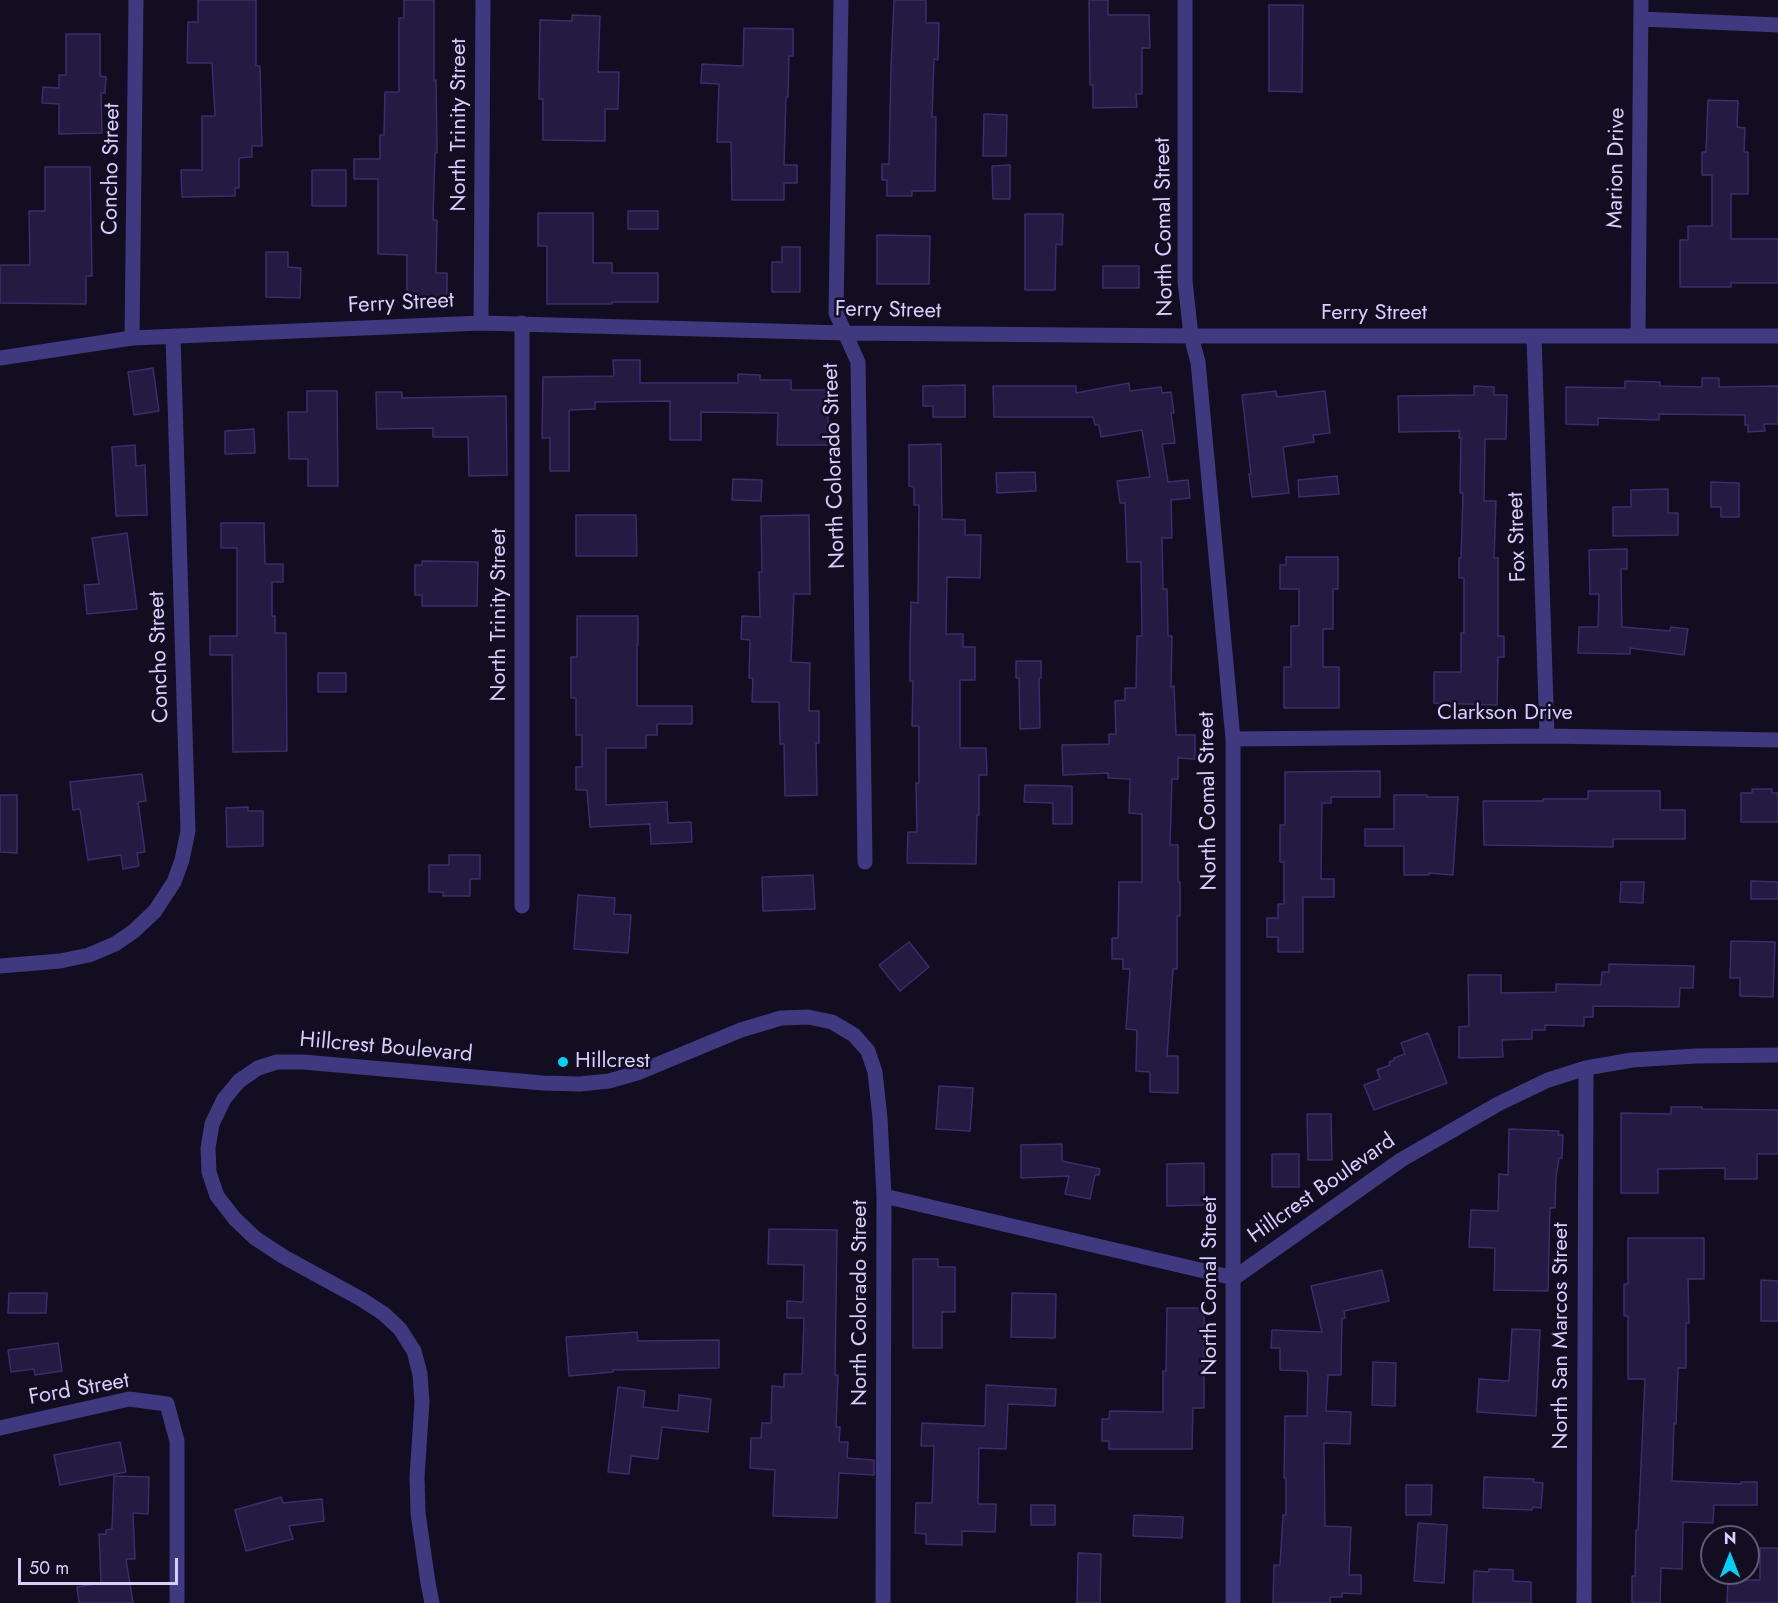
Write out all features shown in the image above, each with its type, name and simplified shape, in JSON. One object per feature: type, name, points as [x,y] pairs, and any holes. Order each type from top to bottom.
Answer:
[{"type":"street","name":"Concho Street","points":[[132,338],[136,0]]},
{"type":"street","name":"North Trinity Street","points":[[481,323],[483,0]]},
{"type":"street","name":"North Colorado Street","points":[[840,0],[836,313],[858,362],[865,862]]},
{"type":"street","name":"North Comal Street","points":[[1185,0],[1185,281],[1191,336],[1198,362],[1233,739],[1233,1603]]},
{"type":"street","name":"Marion Drive","points":[[1638,336],[1641,0]]},
{"type":"street","points":[[1641,20],[1778,25]]},
{"type":"street","name":"Ferry Street","points":[[0,358],[132,338],[481,323],[845,333],[1191,336],[1778,336]]},
{"type":"street","name":"North Trinity Street","points":[[522,323],[522,906]]},
{"type":"street","name":"Concho Street","points":[[0,966],[60,962],[109,947],[134,931],[155,911],[174,882],[182,860],[188,831],[172,336]]},
{"type":"street","name":"Fox Street","points":[[1534,336],[1547,736]]},
{"type":"street","name":"Clarkson Drive","points":[[1233,739],[1547,736],[1778,740]]},
{"type":"street","name":"Hillcrest Boulevard","points":[[432,1603],[418,1513],[417,1477],[422,1402],[420,1374],[414,1351],[400,1329],[384,1314],[284,1257],[255,1238],[235,1220],[217,1196],[209,1172],[208,1148],[212,1124],[224,1099],[239,1080],[258,1068],[277,1062],[303,1062],[543,1083],[580,1084],[609,1081],[636,1073],[741,1030],[782,1018],[808,1017],[832,1022]]},
{"type":"street","name":"North Colorado Street","points":[[832,1022],[854,1035],[868,1051],[875,1072],[880,1118],[884,1196],[883,1603]]},
{"type":"street","name":"Hillcrest Boulevard","points":[[1234,1278],[1401,1160],[1498,1104],[1548,1080],[1586,1068],[1632,1060],[1696,1056],[1778,1055]]},
{"type":"street","name":"North San Marcos Street","points":[[1584,1603],[1586,1068]]},
{"type":"street","points":[[884,1196],[1234,1278]]},
{"type":"street","name":"Ford Street","points":[[0,1428],[129,1399],[167,1404],[177,1441],[177,1603]]},
{"type":"building","points":[[198,0],[256,0],[256,66],[260,66],[262,146],[252,146],[252,157],[239,158],[239,188],[235,188],[235,196],[182,197],[181,170],[202,170],[202,116],[215,116],[212,63],[187,63],[188,22],[198,22]]},
{"type":"building","points":[[404,0],[434,0],[437,153],[435,153],[433,220],[437,220],[436,273],[447,273],[447,298],[407,297],[407,255],[378,254],[378,179],[354,179],[354,159],[380,159],[380,135],[384,135],[385,92],[399,92],[399,18],[404,18]]},
{"type":"building","points":[[894,0],[926,0],[926,23],[939,23],[938,60],[934,59],[932,117],[936,117],[935,191],[912,191],[912,196],[887,196],[887,180],[882,180],[882,164],[889,164]]},
{"type":"building","points":[[1089,0],[1108,0],[1108,15],[1149,15],[1150,48],[1142,48],[1142,94],[1136,94],[1137,107],[1093,108],[1093,85],[1090,85]]},
{"type":"building","points":[[1269,5],[1303,5],[1302,92],[1269,91]]},
{"type":"building","points":[[572,15],[600,16],[598,72],[619,72],[618,109],[605,109],[605,141],[543,140],[543,99],[539,99],[540,20],[572,21]]},
{"type":"building","points":[[744,28],[793,29],[793,56],[789,56],[788,97],[786,97],[784,165],[797,165],[797,183],[784,183],[784,200],[732,200],[731,142],[717,142],[719,84],[701,83],[702,64],[743,66]]},
{"type":"building","points":[[66,34],[100,34],[100,76],[106,77],[105,93],[101,93],[102,133],[59,134],[59,104],[42,103],[43,87],[59,88],[59,75],[66,75]]},
{"type":"building","points":[[1708,100],[1738,101],[1737,127],[1745,128],[1744,152],[1748,152],[1748,194],[1731,194],[1731,239],[1778,239],[1778,283],[1731,283],[1731,287],[1680,287],[1680,240],[1688,240],[1688,226],[1712,226],[1712,175],[1702,175],[1702,152],[1706,152]]},
{"type":"building","points":[[984,114],[1007,115],[1006,156],[983,156]]},
{"type":"building","points":[[1010,165],[1010,199],[993,199],[992,166]]},
{"type":"building","points":[[45,167],[90,167],[92,276],[86,276],[86,304],[0,303],[0,265],[30,265],[29,211],[45,211]]},
{"type":"building","points":[[312,170],[346,170],[346,206],[312,206]]},
{"type":"building","points":[[628,211],[658,211],[658,229],[628,229]]},
{"type":"building","points":[[538,213],[593,213],[593,263],[612,263],[612,273],[658,273],[658,302],[547,304],[547,246],[538,246]]},
{"type":"building","points":[[1025,214],[1063,214],[1062,245],[1056,244],[1055,290],[1025,290]]},
{"type":"building","points":[[877,235],[930,236],[929,284],[877,284]]},
{"type":"building","points":[[782,247],[800,247],[800,292],[772,292],[772,262],[782,262]]},
{"type":"building","points":[[266,252],[288,252],[288,267],[301,268],[300,298],[266,297]]},
{"type":"building","points":[[1103,266],[1139,266],[1139,288],[1103,288]]},
{"type":"building","points":[[613,360],[640,360],[640,383],[738,383],[738,374],[760,375],[760,380],[791,380],[791,390],[828,390],[828,445],[777,445],[778,413],[701,412],[701,440],[670,440],[670,401],[595,402],[595,409],[569,410],[569,471],[550,471],[550,438],[542,438],[543,377],[614,376]]},
{"type":"building","points":[[153,368],[159,411],[134,415],[128,372]]},
{"type":"building","points":[[1702,378],[1719,378],[1719,387],[1778,386],[1778,424],[1764,424],[1765,431],[1748,432],[1745,415],[1659,414],[1659,420],[1598,418],[1598,425],[1566,424],[1566,387],[1625,388],[1625,381],[1660,382],[1660,386],[1702,387]]},
{"type":"building","points":[[1129,383],[1130,391],[1161,387],[1162,393],[1171,392],[1175,443],[1162,444],[1168,482],[1188,480],[1190,498],[1171,500],[1172,538],[1162,538],[1163,589],[1167,589],[1168,636],[1172,636],[1171,687],[1174,686],[1176,735],[1195,735],[1195,759],[1178,758],[1178,779],[1172,779],[1170,845],[1178,845],[1180,916],[1177,916],[1177,969],[1173,969],[1167,1056],[1178,1056],[1178,1093],[1150,1092],[1150,1072],[1136,1071],[1137,1030],[1126,1029],[1130,969],[1123,969],[1123,959],[1112,959],[1112,938],[1118,938],[1119,882],[1142,882],[1142,814],[1129,813],[1130,779],[1108,778],[1108,773],[1063,775],[1062,745],[1109,744],[1109,734],[1116,734],[1115,701],[1125,700],[1125,688],[1136,688],[1137,636],[1142,636],[1141,562],[1127,562],[1125,503],[1120,503],[1117,481],[1150,477],[1142,430],[1101,437],[1099,425],[1095,425],[1093,417],[994,417],[993,386],[1076,386],[1076,393]]},
{"type":"building","points":[[965,385],[965,417],[933,417],[933,406],[923,406],[923,386]]},
{"type":"building","points":[[1474,386],[1494,387],[1494,395],[1507,395],[1506,439],[1485,439],[1484,501],[1496,501],[1494,558],[1498,558],[1498,636],[1504,636],[1504,657],[1498,657],[1497,705],[1434,703],[1434,672],[1461,672],[1464,578],[1459,578],[1463,493],[1460,493],[1461,438],[1459,438],[1460,431],[1399,432],[1398,396],[1474,395]]},
{"type":"building","points":[[307,391],[337,391],[338,486],[308,486],[308,459],[289,459],[288,412],[307,412]]},
{"type":"building","points":[[1276,391],[1277,397],[1325,391],[1330,433],[1313,435],[1314,442],[1283,447],[1289,493],[1252,497],[1242,395]]},
{"type":"building","points":[[376,392],[402,392],[402,398],[506,396],[507,475],[469,476],[468,437],[433,437],[433,428],[377,429]]},
{"type":"building","points":[[254,429],[255,453],[225,454],[225,431]]},
{"type":"building","points":[[941,444],[942,519],[965,520],[965,535],[981,535],[980,578],[947,577],[946,634],[963,634],[963,647],[975,647],[975,680],[960,680],[960,748],[986,748],[987,775],[979,775],[976,864],[907,863],[908,832],[917,832],[916,783],[919,783],[919,726],[912,726],[913,681],[910,681],[910,647],[911,602],[918,603],[919,505],[914,505],[914,487],[909,486],[909,445]]},
{"type":"building","points":[[135,445],[136,466],[145,465],[147,515],[116,516],[112,447]]},
{"type":"building","points":[[1035,472],[1036,491],[997,493],[996,473]]},
{"type":"building","points":[[1337,476],[1339,494],[1299,497],[1298,480]]},
{"type":"building","points":[[733,479],[762,480],[761,501],[732,500]]},
{"type":"building","points":[[1711,482],[1739,483],[1739,517],[1721,517],[1721,507],[1711,507]]},
{"type":"building","points":[[1668,489],[1668,513],[1678,513],[1678,535],[1613,536],[1613,507],[1631,507],[1631,490]]},
{"type":"building","points":[[576,515],[636,515],[637,556],[576,556]]},
{"type":"building","points":[[809,515],[810,594],[794,594],[791,662],[810,663],[809,711],[819,711],[819,743],[816,743],[817,795],[785,796],[784,744],[780,744],[779,702],[752,702],[753,678],[749,678],[750,640],[741,639],[742,616],[760,617],[761,516]]},
{"type":"building","points":[[221,523],[264,523],[265,564],[283,564],[283,582],[272,582],[272,616],[275,616],[275,633],[286,633],[287,751],[233,752],[232,655],[210,655],[210,636],[237,636],[237,548],[221,548]]},
{"type":"building","points":[[127,533],[137,609],[87,614],[84,585],[99,584],[92,538]]},
{"type":"building","points":[[1627,549],[1627,569],[1621,569],[1622,627],[1670,631],[1671,627],[1688,629],[1684,655],[1630,648],[1630,654],[1578,653],[1579,627],[1598,627],[1599,594],[1590,594],[1589,550]]},
{"type":"building","points":[[1286,557],[1338,557],[1338,589],[1333,589],[1333,629],[1323,629],[1323,667],[1339,667],[1339,708],[1284,708],[1284,667],[1291,667],[1291,626],[1299,626],[1299,589],[1280,589],[1280,565],[1286,565]]},
{"type":"building","points":[[422,561],[478,562],[477,606],[422,606],[422,595],[415,595],[415,565],[422,565]]},
{"type":"building","points":[[577,616],[638,616],[637,706],[692,706],[692,724],[657,724],[657,735],[646,735],[646,748],[606,748],[606,805],[667,802],[668,823],[691,822],[692,842],[651,844],[650,824],[590,827],[587,790],[576,790],[576,767],[582,767],[582,735],[576,735],[576,698],[571,698],[571,657],[577,657]]},
{"type":"building","points":[[1016,661],[1041,661],[1040,728],[1020,729],[1019,678],[1016,678]]},
{"type":"building","points":[[318,673],[346,673],[346,692],[318,692]]},
{"type":"building","points":[[1380,771],[1380,797],[1331,797],[1331,803],[1322,803],[1321,879],[1334,879],[1334,897],[1303,897],[1303,952],[1278,952],[1278,937],[1267,937],[1267,918],[1278,918],[1278,904],[1284,904],[1284,862],[1280,862],[1280,825],[1285,825],[1285,772]]},
{"type":"building","points":[[142,774],[146,801],[138,802],[145,852],[137,853],[139,866],[123,869],[121,855],[88,860],[80,809],[73,810],[70,782]]},
{"type":"building","points":[[1025,785],[1072,786],[1072,824],[1053,824],[1053,803],[1024,802]]},
{"type":"building","points":[[1752,789],[1772,789],[1772,793],[1778,793],[1778,822],[1741,822],[1741,793],[1752,793]]},
{"type":"building","points":[[1588,791],[1660,791],[1660,810],[1685,810],[1685,839],[1613,839],[1613,847],[1484,845],[1483,801],[1588,799]]},
{"type":"building","points":[[0,795],[17,795],[17,853],[0,852]]},
{"type":"building","points":[[1394,795],[1458,797],[1453,875],[1429,873],[1429,875],[1404,875],[1404,846],[1365,846],[1365,829],[1394,829]]},
{"type":"building","points":[[248,807],[248,811],[263,811],[263,846],[227,847],[226,808]]},
{"type":"building","points":[[449,855],[480,855],[480,879],[470,879],[470,896],[443,896],[443,892],[429,892],[429,865],[449,865]]},
{"type":"building","points":[[813,875],[815,909],[763,911],[762,877]]},
{"type":"building","points":[[1751,881],[1778,882],[1778,899],[1751,899]]},
{"type":"building","points":[[1621,882],[1644,882],[1643,903],[1620,902]]},
{"type":"building","points":[[578,895],[615,898],[614,914],[631,915],[628,953],[574,949]]},
{"type":"building","points":[[1731,941],[1775,942],[1773,997],[1740,996],[1740,978],[1730,978]]},
{"type":"building","points":[[909,942],[929,967],[900,991],[879,965]]},
{"type":"building","points":[[1609,964],[1694,966],[1693,988],[1680,988],[1679,1007],[1593,1006],[1593,1017],[1584,1017],[1584,1026],[1545,1025],[1545,1030],[1532,1030],[1532,1039],[1502,1040],[1503,1057],[1459,1058],[1459,1027],[1469,1026],[1468,975],[1501,975],[1501,993],[1556,992],[1556,984],[1601,985],[1602,972],[1609,972]]},
{"type":"building","points":[[1428,1033],[1447,1083],[1374,1110],[1364,1085],[1380,1079],[1377,1070],[1390,1065],[1389,1062],[1394,1058],[1405,1054],[1401,1043]]},
{"type":"building","points":[[939,1086],[973,1088],[970,1131],[936,1129]]},
{"type":"building","points":[[1671,1107],[1778,1110],[1778,1154],[1757,1154],[1757,1179],[1725,1179],[1725,1168],[1658,1169],[1658,1193],[1621,1193],[1621,1113],[1671,1114]]},
{"type":"building","points":[[1307,1114],[1331,1114],[1332,1160],[1308,1160]]},
{"type":"building","points":[[1509,1129],[1559,1131],[1558,1135],[1563,1135],[1562,1158],[1559,1158],[1556,1178],[1555,1208],[1550,1208],[1548,1291],[1494,1290],[1495,1248],[1469,1247],[1471,1210],[1498,1211],[1499,1174],[1508,1175]]},
{"type":"building","points":[[1062,1144],[1062,1161],[1100,1169],[1099,1175],[1095,1175],[1090,1199],[1065,1194],[1069,1176],[1021,1178],[1021,1145]]},
{"type":"building","points":[[1272,1154],[1299,1154],[1299,1187],[1272,1187]]},
{"type":"building","points":[[1204,1163],[1204,1205],[1167,1206],[1167,1164]]},
{"type":"building","points":[[769,1229],[837,1230],[836,1427],[840,1427],[839,1442],[848,1442],[847,1458],[874,1460],[874,1475],[839,1473],[837,1518],[773,1516],[775,1470],[750,1468],[751,1438],[761,1438],[762,1423],[771,1423],[772,1386],[784,1387],[784,1374],[802,1374],[804,1318],[787,1318],[787,1301],[803,1302],[804,1265],[768,1264]]},
{"type":"building","points":[[1628,1238],[1704,1238],[1704,1279],[1688,1279],[1689,1323],[1686,1323],[1686,1368],[1678,1368],[1672,1481],[1741,1484],[1741,1482],[1757,1482],[1757,1505],[1714,1505],[1713,1523],[1683,1522],[1682,1569],[1661,1568],[1660,1603],[1632,1603],[1645,1379],[1628,1379],[1628,1316],[1624,1316],[1624,1284],[1628,1284]]},
{"type":"building","points":[[913,1259],[938,1259],[938,1267],[955,1267],[955,1312],[942,1312],[942,1348],[913,1348]]},
{"type":"building","points":[[1382,1270],[1389,1301],[1344,1311],[1341,1375],[1328,1375],[1326,1411],[1351,1412],[1350,1444],[1324,1443],[1325,1526],[1351,1527],[1349,1575],[1361,1575],[1361,1594],[1342,1593],[1342,1597],[1330,1597],[1330,1603],[1273,1603],[1274,1565],[1280,1565],[1283,1515],[1286,1515],[1285,1416],[1307,1416],[1308,1375],[1307,1371],[1280,1370],[1280,1348],[1271,1348],[1272,1330],[1322,1332],[1311,1286]]},
{"type":"building","points":[[1761,1280],[1778,1281],[1778,1321],[1761,1321]]},
{"type":"building","points":[[9,1293],[47,1293],[46,1313],[8,1313]]},
{"type":"building","points":[[1012,1293],[1056,1294],[1055,1338],[1011,1337]]},
{"type":"building","points":[[1167,1308],[1204,1308],[1204,1408],[1193,1408],[1192,1449],[1109,1449],[1109,1441],[1102,1441],[1102,1419],[1109,1419],[1110,1411],[1163,1412]]},
{"type":"building","points":[[1512,1329],[1540,1330],[1536,1416],[1477,1412],[1479,1379],[1509,1381]]},
{"type":"building","points":[[637,1332],[638,1341],[719,1340],[719,1368],[613,1370],[613,1372],[569,1376],[566,1337]]},
{"type":"building","points":[[58,1343],[62,1371],[35,1375],[34,1369],[11,1372],[8,1350]]},
{"type":"building","points":[[1373,1362],[1396,1363],[1395,1406],[1372,1405]]},
{"type":"building","points":[[986,1385],[1056,1389],[1055,1406],[1008,1404],[1006,1449],[979,1448],[978,1504],[996,1504],[995,1532],[962,1531],[962,1545],[926,1544],[926,1534],[915,1533],[916,1503],[932,1503],[934,1446],[921,1446],[922,1423],[985,1426]]},
{"type":"building","points":[[618,1387],[645,1391],[643,1407],[678,1411],[679,1395],[711,1399],[708,1432],[662,1427],[658,1459],[631,1456],[629,1474],[608,1472]]},
{"type":"building","points":[[120,1442],[126,1472],[60,1485],[54,1455]]},
{"type":"building","points":[[114,1476],[149,1477],[148,1514],[133,1513],[135,1559],[126,1559],[133,1603],[79,1603],[77,1587],[101,1583],[99,1534],[106,1534],[106,1530],[112,1529]]},
{"type":"building","points":[[1484,1477],[1534,1479],[1533,1482],[1543,1483],[1541,1508],[1533,1507],[1532,1510],[1483,1508]]},
{"type":"building","points":[[1406,1485],[1432,1485],[1431,1515],[1406,1515]]},
{"type":"building","points":[[281,1497],[283,1503],[322,1499],[324,1521],[289,1526],[293,1539],[246,1551],[235,1510]]},
{"type":"building","points":[[1031,1505],[1055,1505],[1055,1525],[1031,1525]]},
{"type":"building","points":[[1134,1515],[1183,1517],[1182,1538],[1133,1536]]},
{"type":"building","points":[[1418,1523],[1447,1525],[1444,1583],[1414,1581]]},
{"type":"building","points":[[1760,1548],[1778,1548],[1778,1603],[1727,1603],[1728,1585],[1760,1585]]},
{"type":"building","points":[[1078,1553],[1101,1554],[1100,1603],[1077,1603]]},
{"type":"building","points":[[1489,1569],[1513,1570],[1513,1581],[1531,1582],[1531,1603],[1473,1603],[1474,1571],[1489,1572]]},
{"type":"place","name":"Hillcrest","points":[[563,1062]]}]
